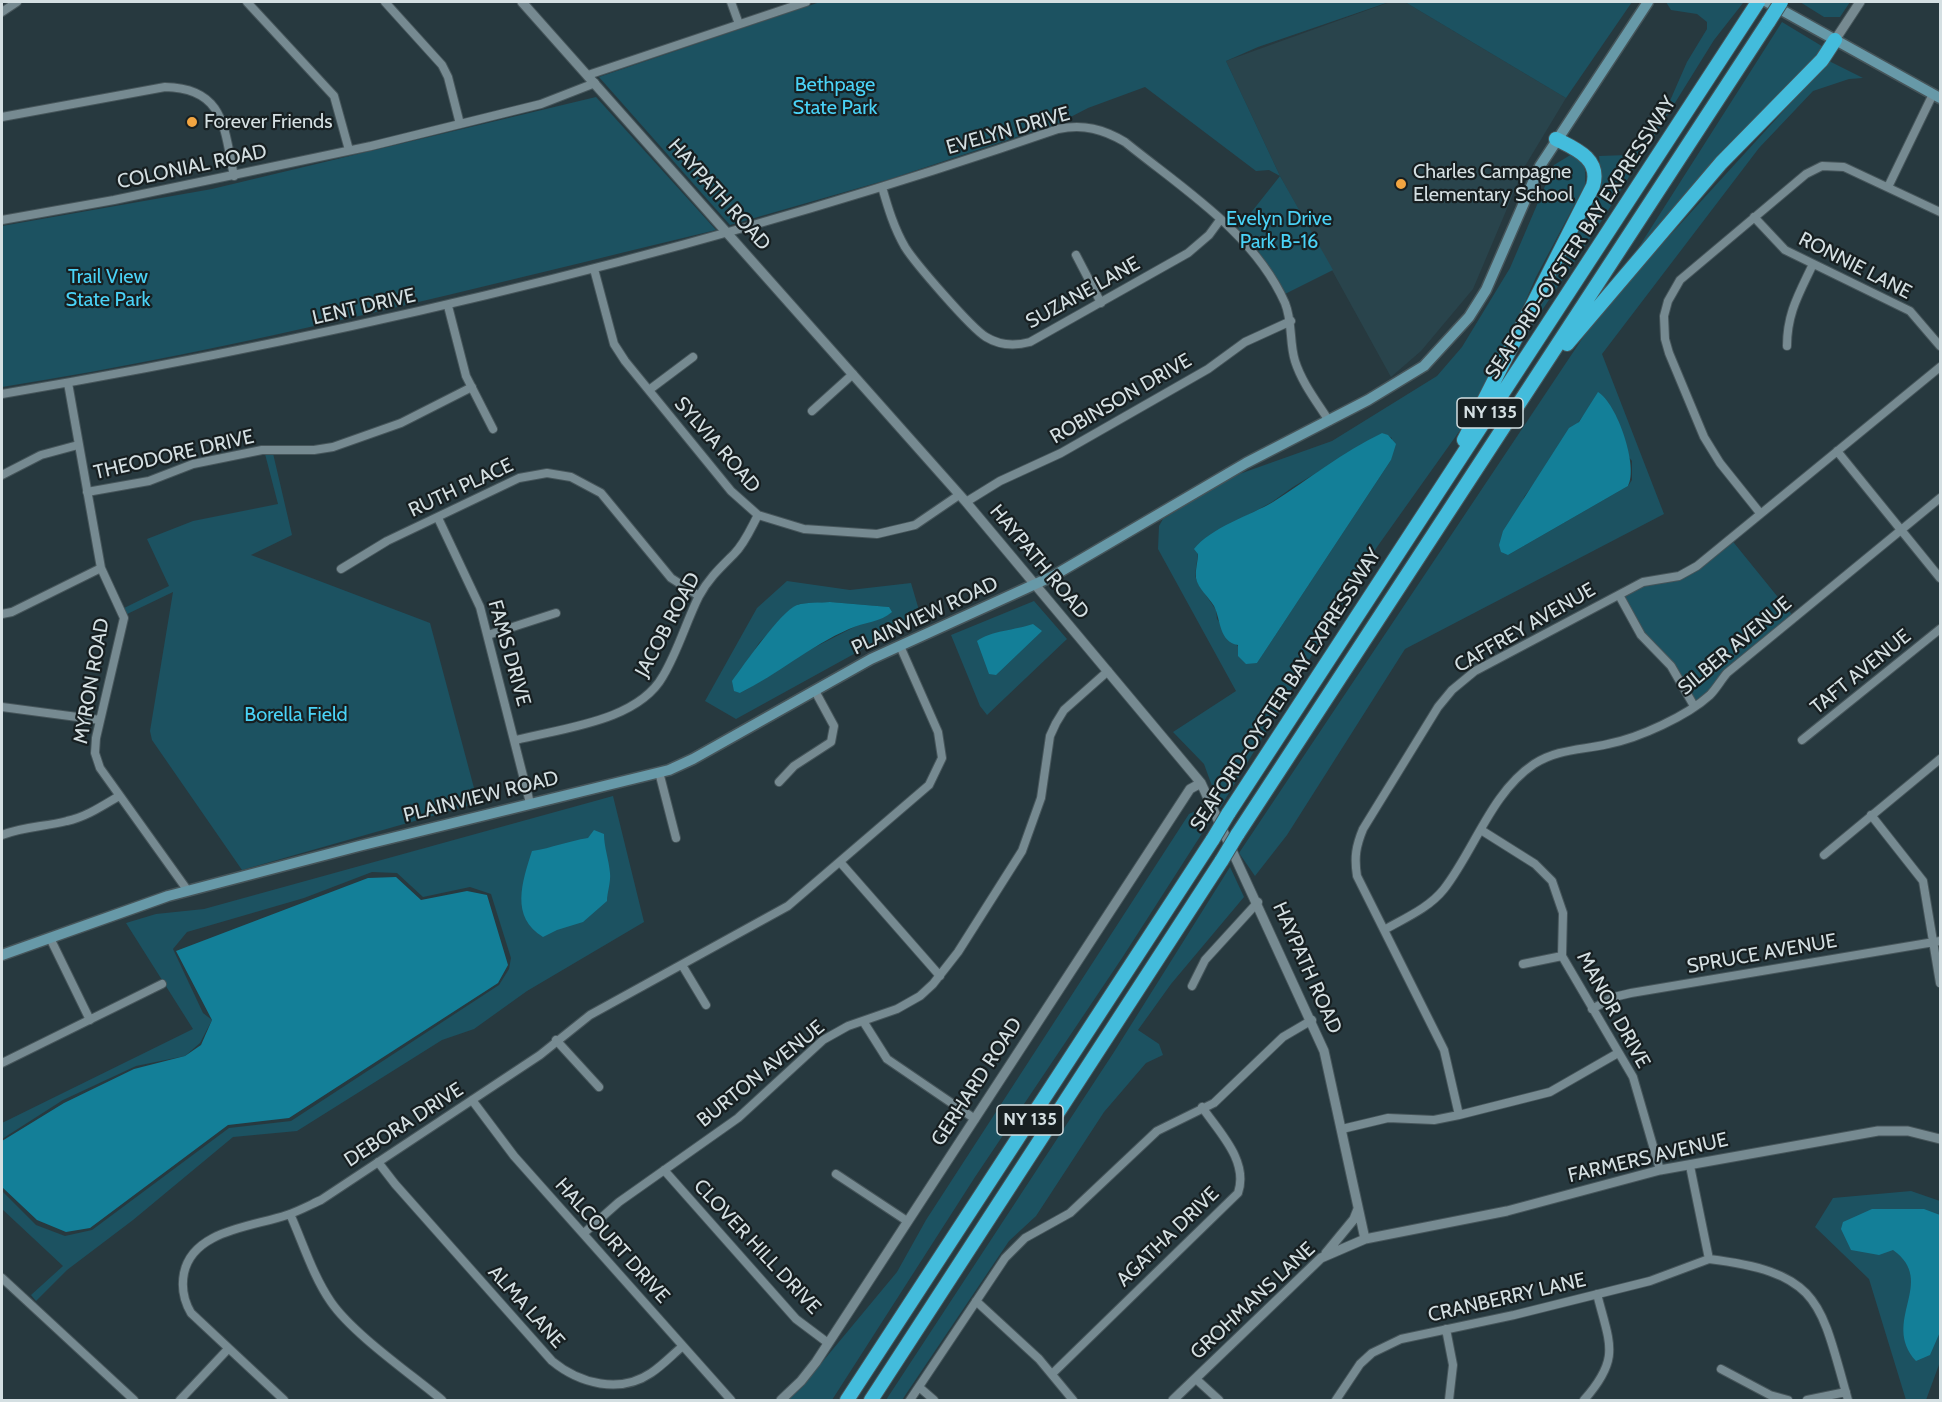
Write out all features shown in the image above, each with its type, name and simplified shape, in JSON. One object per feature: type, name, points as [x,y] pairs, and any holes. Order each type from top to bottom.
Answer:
[{"type":"highway","name":"SEAFORD-OYSTER BAY EXPRESSWAY","points":[[871,1401],[1237,835],[1781,2]]},
{"type":"highway","name":"SEAFORD-OYSTER BAY EXPRESSWAY","points":[[847,1401],[1755,6]]},
{"type":"highway","points":[[1526,394],[1721,164],[1822,60],[1835,40]]},
{"type":"highway","points":[[1438,493],[1593,186],[1593,167],[1587,156],[1556,139]]},
{"type":"main road","name":"PLAINVIEW ROAD","points":[[2,955],[188,891],[659,772],[693,759],[900,646],[1034,585],[1246,463],[1329,421],[1424,366],[1469,317],[1490,283],[1540,166],[1648,2]]},
{"type":"main road","points":[[1767,2],[1937,96]]},
{"type":"street","points":[[2,12],[17,2]]},
{"type":"street","points":[[386,2],[442,65],[448,77],[460,124]]},
{"type":"street","name":"HAYPATH ROAD","points":[[522,2],[962,498],[1201,783],[1258,902],[1324,1051],[1365,1239]]},
{"type":"street","points":[[731,2],[739,24]]},
{"type":"street","points":[[588,75],[806,2]]},
{"type":"street","points":[[1835,40],[1860,2]]},
{"type":"street","points":[[252,3],[334,96],[350,150]]},
{"type":"street","name":"COLONIAL ROAD","points":[[2,220],[234,176],[350,150],[541,104],[595,83]]},
{"type":"street","points":[[2,117],[165,87],[184,87],[204,96],[219,112],[234,176]]},
{"type":"street","points":[[1888,187],[1937,96]]},
{"type":"street","name":"EVELYN DRIVE","points":[[729,233],[882,187],[1058,129],[1088,126],[1107,131],[1125,142],[1221,220],[1241,237],[1257,256],[1284,303],[1291,321],[1296,363],[1306,386],[1329,421]]},
{"type":"street","points":[[1760,513],[1720,463],[1704,438],[1669,353],[1664,329],[1668,301],[1680,280],[1806,174],[1822,166],[1844,167],[1941,212]]},
{"type":"street","name":"SUZANE LANE","points":[[882,187],[893,224],[906,249],[958,309],[987,337],[1011,345],[1030,342],[1188,253],[1209,235],[1221,220]]},
{"type":"street","name":"RONNIE LANE","points":[[1754,217],[1785,250],[1910,311],[1941,346]]},
{"type":"street","name":"LENT DRIVE","points":[[2,394],[260,347],[448,306],[729,233]]},
{"type":"street","points":[[1076,255],[1101,303]]},
{"type":"street","points":[[1787,346],[1787,322],[1791,309],[1813,264]]},
{"type":"street","name":"SYLVIA ROAD","points":[[594,269],[614,344],[731,491],[758,515],[804,529],[877,534],[915,525],[962,498]]},
{"type":"street","points":[[448,306],[471,387],[493,429]]},
{"type":"street","name":"ROBINSON DRIVE","points":[[962,498],[1061,453],[1208,369],[1245,342],[1291,321]]},
{"type":"street","points":[[649,390],[693,357]]},
{"type":"street","name":"CAFFREY AVENUE","points":[[1460,1116],[1444,1050],[1357,876],[1355,848],[1363,829],[1438,707],[1452,690],[1475,671],[1643,582],[1686,573],[1941,367]]},
{"type":"street","points":[[812,411],[853,374]]},
{"type":"street","name":"MYRON ROAD","points":[[68,383],[101,568],[124,618],[100,720],[95,753],[100,768],[188,891]]},
{"type":"street","name":"THEODORE DRIVE","points":[[87,492],[149,481],[193,464],[262,450],[314,450],[333,447],[401,423],[471,387]]},
{"type":"street","points":[[2,475],[41,455],[78,446]]},
{"type":"street","points":[[1837,451],[1941,578]]},
{"type":"street","name":"RUTH PLACE","points":[[341,569],[387,541],[519,478],[547,473],[571,477],[601,493],[671,578],[699,596]]},
{"type":"street","name":"SILBER AVENUE","points":[[1384,930],[1419,910],[1443,890],[1507,789],[1536,763],[1574,748],[1607,745],[1630,738],[1694,706],[1711,694],[1734,666],[1941,498]]},
{"type":"street","name":"JACOB ROAD","points":[[516,740],[618,714],[643,700],[663,676],[699,596],[715,570],[735,553],[758,515]]},
{"type":"street","name":"FAMS DRIVE","points":[[438,518],[473,590],[488,635],[530,803]]},
{"type":"street","points":[[2,614],[12,612],[101,568]]},
{"type":"street","points":[[1619,595],[1641,635],[1671,666],[1694,706]]},
{"type":"street","points":[[488,635],[556,613]]},
{"type":"street","name":"TAFT AVENUE","points":[[1802,740],[1941,629]]},
{"type":"street","name":"DEBORA DRIVE","points":[[284,1401],[199,1322],[186,1304],[182,1280],[188,1259],[211,1238],[290,1214],[321,1200],[540,1055],[590,1015],[788,906],[840,862],[929,785],[939,767],[942,750],[939,732],[900,646]]},
{"type":"street","name":"BURTON AVENUE","points":[[584,1233],[619,1202],[738,1118],[823,1040],[914,1000],[940,976],[958,952],[1022,851],[1041,798],[1050,736],[1056,723],[1064,710],[1108,671]]},
{"type":"street","points":[[779,782],[795,766],[831,742],[834,726],[816,690]]},
{"type":"street","points":[[2,707],[100,720]]},
{"type":"street","points":[[1824,855],[1941,759]]},
{"type":"street","points":[[659,772],[676,838]]},
{"type":"street","name":"GERHARD ROAD","points":[[781,1401],[801,1381],[828,1343],[1190,789],[1201,783]]},
{"type":"street","points":[[2,835],[25,826],[67,821],[87,815],[119,796]]},
{"type":"street","points":[[1871,815],[1921,876],[1937,941],[1941,983]]},
{"type":"street","name":"MANOR DRIVE","points":[[1481,830],[1535,864],[1552,881],[1563,913],[1562,956],[1637,1086],[1660,1170]]},
{"type":"street","points":[[840,862],[940,976]]},
{"type":"street","points":[[1192,986],[1205,960],[1258,902]]},
{"type":"street","points":[[50,938],[90,1020]]},
{"type":"street","name":"SPRUCE AVENUE","points":[[1592,1009],[1614,998],[1631,993],[1937,941]]},
{"type":"street","points":[[1522,964],[1562,956]]},
{"type":"street","points":[[682,965],[705,1005]]},
{"type":"street","points":[[2,1063],[162,984]]},
{"type":"street","points":[[910,1401],[1005,1258],[1025,1238],[1070,1213],[1157,1131],[1214,1103],[1283,1037],[1312,1020]]},
{"type":"street","points":[[863,1021],[887,1059],[975,1119]]},
{"type":"street","points":[[556,1040],[599,1087]]},
{"type":"street","points":[[1342,1129],[1388,1118],[1434,1120],[1460,1116],[1550,1092],[1617,1053]]},
{"type":"street","name":"HALCOURT DRIVE","points":[[472,1100],[514,1156],[732,1401]]},
{"type":"street","name":"AGATHA DRIVE","points":[[1052,1374],[1238,1193],[1242,1177],[1239,1164],[1202,1107]]},
{"type":"street","name":"FARMERS AVENUE","points":[[1365,1239],[1508,1210],[1660,1170],[1878,1131],[1908,1131],[1941,1139]]},
{"type":"street","name":"ALMA LANE","points":[[378,1162],[552,1361],[564,1371],[591,1383],[623,1384],[651,1373],[683,1346]]},
{"type":"street","points":[[1690,1166],[1709,1259],[1766,1269],[1797,1284],[1810,1296],[1826,1324],[1848,1401]]},
{"type":"street","name":"CLOVER HILL DRIVE","points":[[664,1170],[796,1318],[828,1343]]},
{"type":"street","points":[[836,1174],[907,1221]]},
{"type":"street","points":[[1321,1258],[1354,1219],[1359,1207]]},
{"type":"street","points":[[290,1214],[319,1281],[332,1304],[355,1327],[442,1401]]},
{"type":"street","name":"GROHMANS LANE","points":[[1173,1401],[1321,1258],[1365,1239]]},
{"type":"street","name":"CRANBERRY LANE","points":[[1336,1401],[1348,1379],[1372,1353],[1401,1339],[1650,1281],[1709,1259]]},
{"type":"street","points":[[2,1278],[134,1401]]},
{"type":"street","points":[[1584,1401],[1602,1380],[1610,1358],[1610,1343],[1597,1294]]},
{"type":"street","points":[[976,1301],[1040,1359],[1073,1401]]},
{"type":"street","points":[[1446,1329],[1453,1365],[1449,1401]]},
{"type":"street","points":[[180,1401],[228,1348]]},
{"type":"street","points":[[1721,1369],[1770,1395],[1788,1401]]},
{"type":"street","points":[[1196,1378],[1219,1401]]},
{"type":"street","points":[[919,1387],[934,1401]]},
{"type":"street","points":[[1807,1401],[1846,1392]]},
{"type":"shaded area","name":"Charles Campagne Elementary School","points":[[1390,2],[1405,2],[1566,98],[1525,166],[1473,289],[1421,351],[1391,377],[1280,176],[1226,61]]},
{"type":"shaded area","points":[[1598,392],[1612,409],[1624,436],[1631,465],[1628,486],[1508,555],[1501,552],[1499,545],[1503,531],[1569,428],[1579,422]]},
{"type":"shaded area","points":[[1382,433],[1388,435],[1396,444],[1391,460],[1257,663],[1246,664],[1238,656],[1238,645],[1227,640],[1224,635],[1214,606],[1197,582],[1198,554],[1194,549],[1201,541],[1231,522],[1273,502],[1340,457]]},
{"type":"shaded area","points":[[830,602],[889,607],[892,612],[883,618],[835,636],[740,693],[734,691],[732,681],[781,618],[797,605]]},
{"type":"shaded area","points":[[1033,624],[1042,631],[996,675],[989,674],[977,641],[996,633]]},
{"type":"shaded area","points":[[594,830],[604,834],[610,876],[607,901],[583,922],[543,937],[533,929],[522,909],[522,887],[532,851],[588,838]]},
{"type":"shaded area","points":[[396,877],[421,900],[467,891],[487,895],[508,965],[498,983],[289,1118],[228,1125],[90,1228],[66,1232],[37,1220],[2,1187],[2,1141],[64,1103],[134,1069],[185,1056],[201,1045],[212,1020],[176,951],[368,878]]},
{"type":"shaded area","points":[[1872,1209],[1924,1209],[1940,1215],[1940,1332],[1930,1355],[1916,1361],[1907,1346],[1904,1331],[1911,1289],[1911,1275],[1905,1262],[1893,1250],[1879,1255],[1851,1250],[1841,1229],[1843,1222]]},
{"type":"green space","name":"Bethpage State Park","points":[[820,2],[1389,2],[1258,47],[1226,61],[1280,176],[1269,170],[1256,171],[1145,87],[1088,108],[1059,123],[890,179],[730,225],[599,77]]},
{"type":"green space","points":[[1405,2],[1632,2],[1566,98]]},
{"type":"green space","points":[[1666,2],[1743,3],[1714,40],[1604,217],[1521,342],[1601,176],[1599,156],[1628,155],[1669,103],[1687,62],[1707,29],[1707,22],[1697,14],[1671,10]]},
{"type":"green space","points":[[1800,2],[1850,2],[1840,17],[1824,17]]},
{"type":"green space","points":[[1782,22],[1825,48],[1717,159],[1639,251],[1637,250]]},
{"type":"green space","points":[[1829,61],[1863,78],[1849,79],[1813,91],[1759,148],[1602,354],[1664,514],[1405,649],[1287,835],[1255,876],[1239,853],[1600,312]],"holes":[[[1588,409],[1632,461],[1632,480],[1628,486],[1508,555],[1524,497]]]},
{"type":"green space","name":"Trail View State Park","points":[[596,97],[716,230],[271,336],[92,372],[2,387],[2,226],[212,189]]},
{"type":"green space","points":[[1572,154],[1577,157],[1583,163],[1585,185],[1536,277],[1502,355],[1468,419],[1377,547],[1220,808],[1204,764],[1173,732],[1236,691],[1158,549],[1159,526],[1163,519],[1231,477],[1332,441],[1437,376],[1462,347],[1510,268],[1554,165]],"holes":[[[1382,433],[1392,438],[1391,460],[1257,663],[1240,649],[1217,619],[1216,610],[1195,576],[1198,553],[1206,538],[1272,502]]]},
{"type":"green space","name":"Evelyn Drive Park B-16","points":[[1280,176],[1333,270],[1283,295],[1254,243],[1238,229]]},
{"type":"green space","name":"Borella Field","points":[[272,449],[292,535],[251,555],[430,623],[478,803],[242,870],[152,740],[150,731],[173,592],[123,616],[120,610],[169,586],[147,539],[193,521],[278,504],[264,450]]},
{"type":"green space","points":[[1730,538],[1794,617],[1727,673],[1711,694],[1694,706],[1684,686],[1649,645],[1619,595],[1643,582],[1679,576]]},
{"type":"green space","points":[[787,581],[850,590],[911,583],[921,617],[736,719],[705,701],[757,608]],"holes":[[[830,602],[889,607],[799,656],[740,693],[747,662],[759,643],[791,609],[799,604]]]},
{"type":"green space","points":[[1034,601],[1067,639],[987,715],[980,706],[951,635]]},
{"type":"green space","points":[[613,796],[644,922],[527,991],[474,1029],[442,1040],[297,1131],[233,1137],[133,1220],[67,1270],[36,1301],[31,1295],[63,1266],[2,1209],[2,1191],[36,1225],[65,1236],[92,1230],[229,1128],[291,1121],[499,985],[509,969],[511,958],[491,894],[470,887],[423,897],[397,873],[372,872],[304,898],[187,932],[173,949],[203,1013],[212,1020],[200,1043],[185,1056],[136,1066],[63,1100],[2,1139],[2,1123],[193,1029],[126,923],[156,914],[204,909]]},
{"type":"green space","points":[[1200,809],[1205,812],[1210,821],[1122,958],[975,1177],[832,1400],[785,1400],[804,1384],[897,1272],[926,1220],[1189,814]]},
{"type":"green space","points":[[1230,867],[1244,897],[1171,984],[1138,1030],[1159,1044],[1163,1055],[1146,1063],[1104,1112],[1036,1216],[1009,1241],[902,1400],[886,1400],[1114,1052]]},
{"type":"green space","points":[[1911,1191],[1940,1201],[1940,1362],[1926,1400],[1906,1400],[1869,1279],[1815,1227],[1833,1198]]},
{"type":"place","name":"Forever Friends","points":[[192,122]]},
{"type":"place","name":"Charles Campagne Elementary School","points":[[1401,184]]}]
